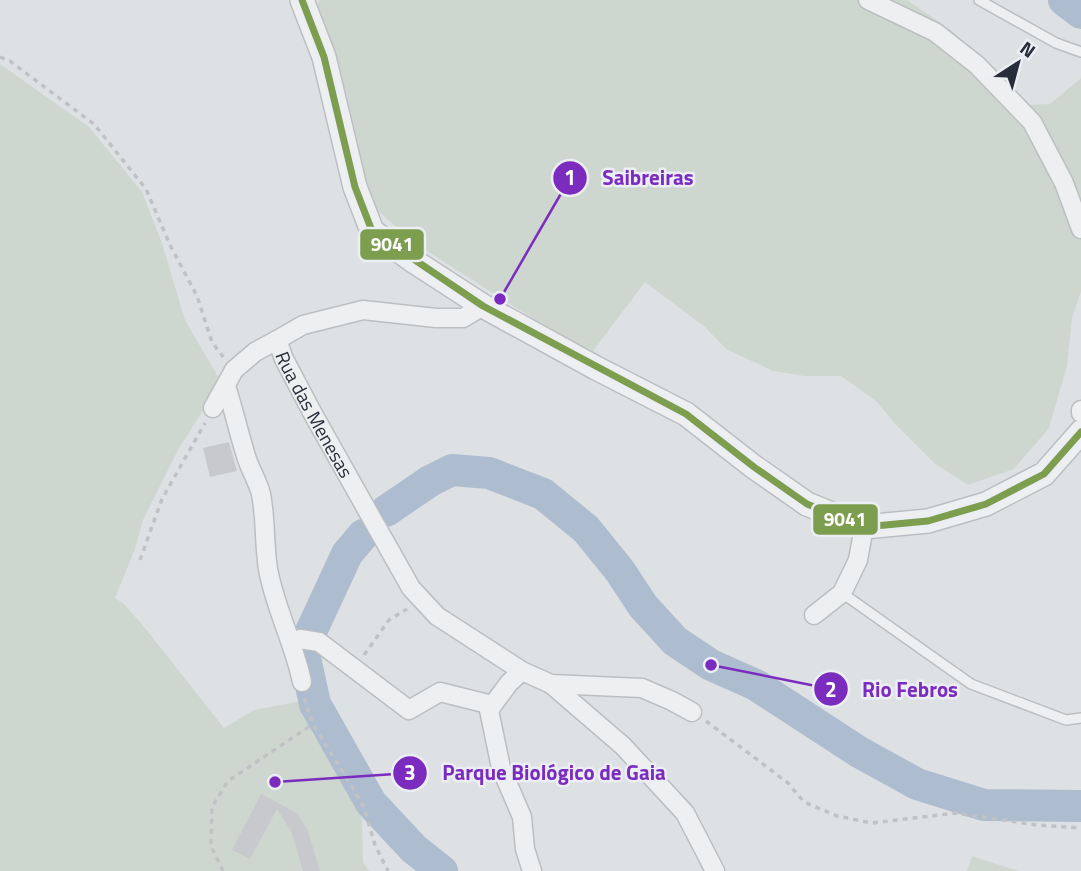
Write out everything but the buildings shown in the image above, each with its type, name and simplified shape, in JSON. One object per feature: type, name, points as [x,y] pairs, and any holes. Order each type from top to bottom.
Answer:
[{"type":"street","points":[[302,0],[324,57],[355,187],[372,231],[483,306],[686,414],[807,504],[864,527],[928,521],[986,504],[1044,474],[1081,432]]},
{"type":"street","points":[[868,0],[936,32],[977,65],[1032,122],[1063,183],[1081,229]]},
{"type":"street","name":"Rua das Menesas","points":[[483,306],[463,317],[436,318],[363,310],[303,326],[277,340],[307,403],[411,588],[437,616],[522,671],[551,684]]},
{"type":"street","points":[[213,408],[230,378],[255,352],[277,340]]},
{"type":"street","points":[[230,378],[247,459],[260,491],[266,530],[267,567],[278,612],[296,641],[302,682]]},
{"type":"street","points":[[814,615],[842,593],[858,560],[864,527]]},
{"type":"street","points":[[296,641],[319,642],[409,710],[440,692],[492,705]]},
{"type":"street","points":[[522,671],[509,683],[489,710],[500,768],[522,817],[525,849],[532,871]]},
{"type":"street","points":[[551,684],[642,688],[692,712]]},
{"type":"street","points":[[551,684],[623,746],[685,813],[715,871]]},
{"type":"lane","points":[[979,0],[1056,44],[1081,52]]},
{"type":"lane","points":[[842,593],[971,684],[1066,720],[1081,718]]},
{"type":"path","points":[[0,57],[10,61],[94,124],[146,189],[170,245],[197,296],[212,342],[230,378]]},
{"type":"path","points":[[140,559],[163,499],[213,408]]},
{"type":"path","points":[[356,668],[380,630],[405,609],[437,616]]},
{"type":"path","points":[[302,682],[313,723],[363,805],[374,845],[388,871]]},
{"type":"path","points":[[692,712],[750,752],[788,783],[804,802],[837,816],[872,823],[957,813],[1081,828]]},
{"type":"path","points":[[223,871],[211,846],[212,807],[228,781],[313,723]]},
{"type":"shaded area","points":[[319,0],[907,0],[952,31],[1026,105],[1050,104],[1081,78],[1081,292],[1072,318],[1067,366],[1049,428],[1014,469],[968,485],[934,463],[876,401],[841,376],[804,376],[773,371],[726,349],[705,327],[645,282],[590,355],[413,242],[368,202],[315,16]]},
{"type":"shaded area","points":[[0,64],[89,127],[142,192],[162,243],[185,320],[221,382],[178,450],[143,520],[135,549],[115,598],[124,604],[145,628],[224,728],[254,710],[301,701],[313,735],[356,800],[362,820],[363,862],[369,871],[0,871]]},
{"type":"shaded area","points":[[972,856],[1018,871],[967,871]]},
{"type":"waterway","points":[[1064,0],[1081,13]]},
{"type":"waterway","points":[[386,511],[430,481],[452,470],[489,473],[543,494],[586,529],[620,571],[643,606],[675,641],[711,665],[756,685],[859,752],[917,784],[984,805],[1081,806]]},
{"type":"waterway","points":[[363,535],[347,554],[303,649],[315,704],[371,803],[414,849],[442,871]]},
{"type":"transit line","name":"9041","points":[[302,0],[324,57],[355,187],[372,231],[483,306],[686,414],[807,504],[864,527],[928,521],[986,504],[1044,474],[1081,432]]},
{"type":"place","name":"Saibreiras","points":[[500,299]]},
{"type":"place","name":"Rio Febros","points":[[711,665]]},
{"type":"place","name":"Parque Biológico de Gaia","points":[[275,782]]}]
